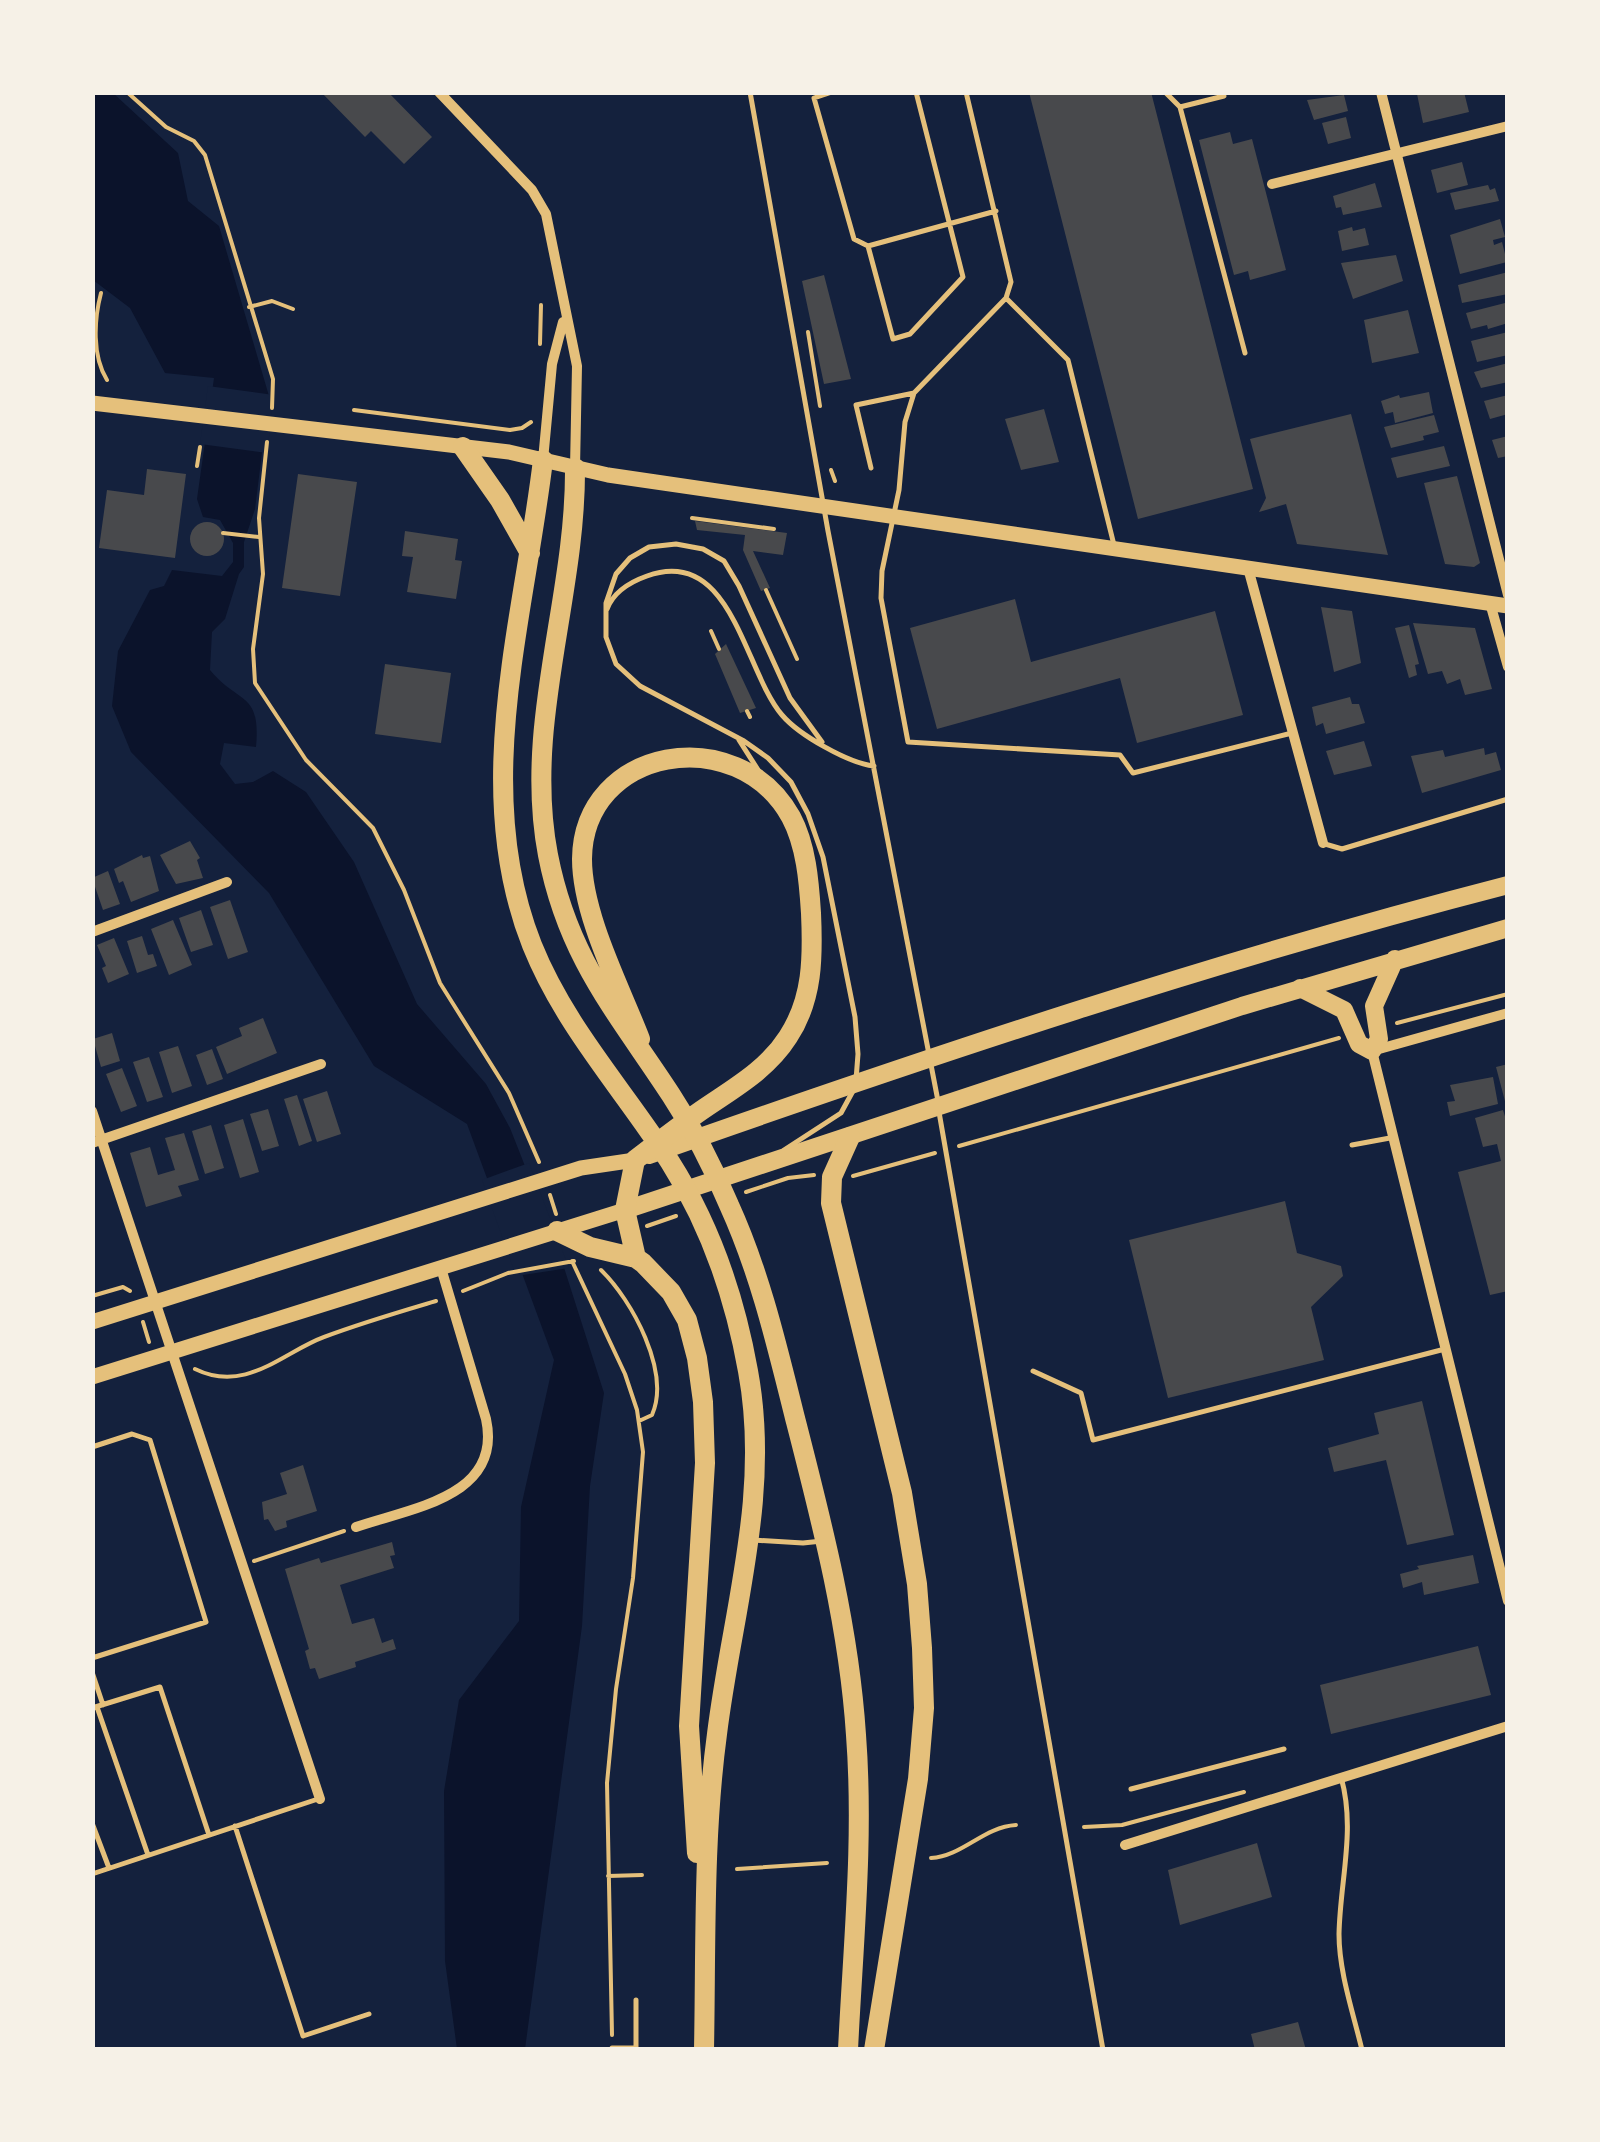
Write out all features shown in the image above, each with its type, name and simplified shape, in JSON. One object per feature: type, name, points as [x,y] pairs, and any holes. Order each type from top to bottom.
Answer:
[{"type":"highway","points":[[463,447],[530,553]]},
{"type":"highway","points":[[543,460],[503,748],[502,797],[510,872],[526,928],[554,994],[592,1056],[670,1162],[701,1220],[730,1296],[748,1372],[755,1445],[750,1540],[716,1736],[704,2050]]},
{"type":"highway","points":[[574,468],[574,518],[540,777],[552,877],[580,952],[610,1010],[671,1096],[732,1210],[765,1304],[826,1540],[847,1647],[858,1770],[857,1898],[848,2050]]},
{"type":"highway","points":[[636,1258],[625,1210],[635,1160],[766,1064],[790,1034],[804,1008],[812,956],[806,868],[795,826],[770,788],[748,772],[712,758],[686,756],[639,770],[600,803],[588,825],[582,861],[588,897],[650,1065]]},
{"type":"highway","points":[[850,1137],[832,1177],[832,1203],[909,1529],[919,1594],[924,1689],[918,1779],[874,2050]]},
{"type":"highway","points":[[570,1239],[636,1258],[665,1284],[687,1320],[697,1358],[703,1402],[704,1463],[689,1726],[706,1975]]},
{"type":"main road","points":[[92,404],[509,452],[574,468],[1508,606]]},
{"type":"main road","points":[[92,1322],[136,1301],[156,1304],[548,1177],[635,1160],[1038,1021],[1217,966],[1508,885]]},
{"type":"main road","points":[[92,1377],[500,1249],[570,1239],[625,1210],[1300,988],[1508,928]]},
{"type":"main road","points":[[1300,988],[1344,1010],[1359,1044],[1372,1051],[1379,1038],[1374,1006],[1395,960]]},
{"type":"street","points":[[439,92],[537,198],[553,239],[564,316],[577,366],[574,468]]},
{"type":"street","points":[[1381,92],[1508,595]]},
{"type":"street","points":[[1272,184],[1508,126]]},
{"type":"street","points":[[543,460],[552,364],[564,316]]},
{"type":"street","points":[[1248,568],[1323,843]]},
{"type":"street","points":[[1490,603],[1508,668]]},
{"type":"street","points":[[92,932],[227,882]]},
{"type":"street","points":[[1508,1014],[1372,1051],[1508,1601]]},
{"type":"street","points":[[96,1141],[321,1064]]},
{"type":"street","points":[[92,1111],[96,1141],[245,1564],[320,1798]]},
{"type":"street","points":[[356,1527],[452,1494],[472,1478],[487,1458],[486,1419],[441,1268]]},
{"type":"street","points":[[1125,1845],[1508,1726]]},
{"type":"lane","points":[[750,92],[949,1166],[1103,2050]]},
{"type":"lane","points":[[832,92],[814,98],[854,239],[868,246],[996,212]]},
{"type":"lane","points":[[868,246],[893,339],[910,334],[963,277],[916,92]]},
{"type":"lane","points":[[966,92],[1010,266],[1010,282],[1006,298],[914,392],[906,422],[881,598],[908,742],[1120,755],[1133,772],[1292,733]]},
{"type":"lane","points":[[1165,92],[1180,107],[1245,353]]},
{"type":"lane","points":[[1180,107],[1224,96]]},
{"type":"lane","points":[[1006,298],[1068,360],[1114,548]]},
{"type":"lane","points":[[871,468],[856,405],[914,392]]},
{"type":"lane","points":[[756,1168],[841,1113],[850,1102],[855,1084],[855,1016],[817,836],[803,803],[783,772],[756,748],[630,679],[612,656],[606,637],[606,598],[616,574],[644,548],[695,546],[718,556],[740,586],[790,698],[822,742]]},
{"type":"lane","points":[[606,616],[619,591],[646,576],[672,572],[701,580],[728,608],[774,706],[796,730],[841,756],[874,766]]},
{"type":"lane","points":[[737,737],[770,788]]},
{"type":"lane","points":[[1323,843],[1342,849],[1508,799]]},
{"type":"lane","points":[[1352,1146],[1393,1137]]},
{"type":"lane","points":[[1032,1371],[1080,1393],[1092,1440],[1446,1349]]},
{"type":"lane","points":[[92,1448],[132,1434],[150,1440],[206,1622],[92,1658]]},
{"type":"lane","points":[[750,1540],[826,1540]]},
{"type":"lane","points":[[92,1672],[98,1706],[148,1855]]},
{"type":"lane","points":[[98,1706],[160,1687],[208,1835]]},
{"type":"lane","points":[[1131,1789],[1284,1748]]},
{"type":"lane","points":[[1341,1777],[1347,1812],[1347,1850],[1339,1937],[1342,1968],[1362,2050]]},
{"type":"lane","points":[[92,1874],[320,1798]]},
{"type":"lane","points":[[92,1823],[108,1868]]},
{"type":"lane","points":[[235,1826],[303,2036],[370,2014]]},
{"type":"lane","points":[[612,2048],[636,2049],[636,2000]]},
{"type":"path","points":[[127,92],[166,128],[194,141],[202,150],[273,380],[272,410]]},
{"type":"path","points":[[102,293],[96,328],[100,369],[108,380]]},
{"type":"path","points":[[249,307],[272,301],[294,309]]},
{"type":"path","points":[[808,332],[817,388]]},
{"type":"path","points":[[354,410],[510,430],[522,428]]},
{"type":"path","points":[[273,427],[258,536],[263,574],[253,649],[255,683],[306,760],[373,828],[404,890],[440,983],[509,1092],[548,1177],[583,1291],[618,1357],[640,1421],[642,1484],[630,1607],[610,1743],[612,2048]]},
{"type":"path","points":[[197,466],[200,447]]},
{"type":"path","points":[[692,518],[774,529]]},
{"type":"path","points":[[226,534],[258,536]]},
{"type":"path","points":[[766,590],[798,658]]},
{"type":"path","points":[[711,631],[719,649]]},
{"type":"path","points":[[1391,1024],[1508,994]]},
{"type":"path","points":[[845,1178],[1347,1036]]},
{"type":"path","points":[[461,1292],[508,1273],[554,1263],[570,1239]]},
{"type":"path","points":[[595,1266],[606,1274],[640,1324],[650,1351],[656,1406],[652,1415],[640,1421]]},
{"type":"path","points":[[92,1296],[126,1288]]},
{"type":"path","points":[[195,1369],[204,1374],[261,1370],[321,1338],[439,1300]]},
{"type":"path","points":[[136,1301],[154,1357]]},
{"type":"path","points":[[245,1564],[356,1527]]},
{"type":"path","points":[[1084,1826],[1122,1825],[1218,1796],[1247,1792]]},
{"type":"path","points":[[931,1858],[952,1854],[990,1831],[1016,1825]]},
{"type":"path","points":[[737,1869],[826,1864]]},
{"type":"path","points":[[608,1876],[642,1875]]},
{"type":"water","points":[[92,93],[113,93],[178,153],[188,201],[219,226],[269,396],[255,509],[244,542],[244,567],[225,619],[212,632],[210,670],[251,707],[257,729],[256,747],[224,743],[220,764],[235,784],[253,782],[273,771],[306,792],[354,862],[417,1004],[486,1084],[510,1128],[560,1255],[604,1393],[590,1486],[582,1626],[525,2049],[457,2049],[445,1961],[444,1791],[459,1700],[519,1621],[521,1507],[554,1360],[467,1124],[374,1066],[269,893],[131,752],[112,706],[118,651],[150,590],[164,586],[172,570],[222,576],[233,562],[233,543],[220,520],[203,517],[197,499],[214,378],[165,373],[130,308],[93,280]]},
{"type":"pier","points":[[208,386],[274,395],[267,453],[200,444]]},
{"type":"pier","points":[[529,1163],[569,1268],[516,1276],[482,1180]]},
{"type":"building","points":[[321,92],[388,92],[432,137],[404,164],[371,131],[365,137]]},
{"type":"building","points":[[1029,92],[1151,92],[1253,489],[1138,519]]},
{"type":"building","points":[[1464,92],[1469,112],[1423,123],[1417,94]]},
{"type":"building","points":[[1344,95],[1348,111],[1314,120],[1307,100]]},
{"type":"building","points":[[1346,117],[1351,138],[1328,144],[1322,123]]},
{"type":"building","points":[[1230,132],[1233,144],[1252,139],[1286,270],[1250,280],[1248,271],[1234,275],[1199,140]]},
{"type":"building","points":[[1462,162],[1468,185],[1437,193],[1431,170]]},
{"type":"building","points":[[1375,183],[1382,207],[1343,215],[1341,207],[1336,208],[1333,196]]},
{"type":"building","points":[[1488,185],[1490,190],[1495,188],[1499,201],[1455,210],[1450,193]]},
{"type":"building","points":[[1500,219],[1505,237],[1493,240],[1494,245],[1502,242],[1507,262],[1460,274],[1450,235]]},
{"type":"building","points":[[1352,227],[1353,231],[1365,228],[1369,245],[1342,251],[1338,231]]},
{"type":"building","points":[[1396,255],[1403,281],[1353,299],[1341,263]]},
{"type":"building","points":[[1508,272],[1508,294],[1462,303],[1458,285]]},
{"type":"building","points":[[824,275],[851,379],[824,384],[802,281]]},
{"type":"building","points":[[1505,303],[1508,323],[1471,329],[1466,313]]},
{"type":"building","points":[[1408,310],[1419,353],[1372,363],[1364,320]]},
{"type":"building","points":[[1508,332],[1508,355],[1477,362],[1471,341]]},
{"type":"building","points":[[1508,363],[1508,382],[1481,388],[1474,372]]},
{"type":"building","points":[[1429,392],[1433,413],[1395,423],[1393,412],[1385,414],[1381,401]]},
{"type":"building","points":[[1508,395],[1508,414],[1490,419],[1484,401]]},
{"type":"building","points":[[1044,409],[1059,462],[1021,470],[1005,419]]},
{"type":"building","points":[[1351,414],[1388,555],[1297,544],[1286,504],[1259,512],[1266,498],[1250,439]]},
{"type":"building","points":[[1434,415],[1439,432],[1391,448],[1384,427]]},
{"type":"building","points":[[1508,436],[1508,456],[1498,458],[1492,440]]},
{"type":"building","points":[[1444,446],[1450,466],[1397,478],[1391,458]]},
{"type":"building","points":[[147,469],[186,474],[175,558],[99,548],[107,490],[144,495]]},
{"type":"building","points":[[298,474],[357,482],[340,596],[282,588]]},
{"type":"building","points":[[1457,476],[1480,563],[1474,567],[1445,564],[1424,483]]},
{"type":"building","points":[[695,521],[787,533],[783,555],[753,551],[770,588],[761,591],[743,550],[745,535],[697,530]]},
{"type":"building","points":[[207,522],[219,527],[224,539],[219,551],[207,556],[195,551],[190,539],[195,527]]},
{"type":"building","points":[[405,531],[458,539],[455,560],[462,561],[456,599],[407,592],[413,557],[402,556]]},
{"type":"building","points":[[1015,599],[1031,662],[1215,611],[1243,715],[1137,743],[1120,678],[937,729],[910,628]]},
{"type":"building","points":[[1321,607],[1352,611],[1361,663],[1334,672]]},
{"type":"building","points":[[1413,623],[1475,628],[1492,689],[1465,695],[1460,679],[1447,684],[1442,671],[1428,674]]},
{"type":"building","points":[[1409,625],[1419,664],[1415,665],[1417,675],[1409,678],[1395,628]]},
{"type":"building","points":[[726,644],[756,708],[740,713],[715,654]]},
{"type":"building","points":[[385,664],[451,673],[441,743],[375,734]]},
{"type":"building","points":[[1350,697],[1352,704],[1359,704],[1365,723],[1326,734],[1323,723],[1316,726],[1312,707]]},
{"type":"building","points":[[1364,741],[1372,766],[1334,775],[1326,751]]},
{"type":"building","points":[[1484,748],[1485,755],[1496,752],[1501,770],[1422,793],[1411,756],[1443,750],[1445,757]]},
{"type":"building","points":[[190,841],[200,858],[197,860],[203,878],[176,884],[160,855]]},
{"type":"building","points":[[142,855],[150,856],[159,891],[131,902],[114,869]]},
{"type":"building","points":[[108,871],[120,904],[103,910],[92,878]]},
{"type":"building","points":[[230,900],[248,952],[228,959],[210,907]]},
{"type":"building","points":[[201,910],[213,945],[191,952],[179,918]]},
{"type":"building","points":[[173,920],[192,965],[169,975],[151,929]]},
{"type":"building","points":[[142,936],[148,955],[153,954],[157,966],[137,973],[127,941]]},
{"type":"building","points":[[114,938],[129,974],[108,983],[97,945]]},
{"type":"building","points":[[263,1018],[277,1053],[227,1074],[216,1047],[242,1036],[239,1028]]},
{"type":"building","points":[[112,1033],[120,1061],[101,1067],[93,1039]]},
{"type":"building","points":[[178,1046],[192,1086],[172,1093],[159,1052]]},
{"type":"building","points":[[212,1049],[223,1079],[207,1085],[196,1055]]},
{"type":"building","points":[[149,1057],[163,1097],[147,1102],[133,1062]]},
{"type":"building","points":[[1508,1064],[1508,1105],[1506,1105],[1496,1067]]},
{"type":"building","points":[[122,1068],[137,1106],[121,1112],[106,1074]]},
{"type":"building","points":[[1493,1077],[1498,1104],[1450,1116],[1447,1102],[1455,1101],[1450,1085]]},
{"type":"building","points":[[327,1091],[341,1134],[317,1142],[303,1099]]},
{"type":"building","points":[[297,1095],[312,1141],[299,1146],[284,1099]]},
{"type":"building","points":[[268,1109],[279,1146],[262,1151],[250,1114]]},
{"type":"building","points":[[1503,1110],[1508,1126],[1508,1291],[1490,1295],[1458,1172],[1501,1161],[1497,1144],[1483,1147],[1475,1118]]},
{"type":"building","points":[[243,1119],[259,1172],[240,1178],[224,1125]]},
{"type":"building","points":[[211,1125],[224,1168],[205,1174],[192,1131]]},
{"type":"building","points":[[184,1133],[199,1180],[178,1186],[182,1196],[146,1207],[130,1153],[150,1147],[158,1175],[175,1170],[165,1138]]},
{"type":"building","points":[[1285,1201],[1297,1253],[1341,1266],[1343,1276],[1311,1307],[1324,1360],[1168,1398],[1129,1240]]},
{"type":"building","points":[[1422,1401],[1454,1535],[1407,1545],[1386,1460],[1334,1472],[1328,1448],[1379,1434],[1374,1413]]},
{"type":"building","points":[[303,1465],[317,1511],[286,1521],[287,1527],[275,1531],[268,1519],[264,1520],[262,1502],[287,1494],[280,1473]]},
{"type":"building","points":[[392,1542],[395,1555],[390,1556],[394,1568],[340,1585],[352,1624],[374,1618],[382,1643],[393,1639],[396,1649],[319,1679],[315,1668],[310,1669],[305,1651],[309,1649],[285,1569]]},
{"type":"building","points":[[1473,1555],[1479,1583],[1424,1595],[1422,1582],[1403,1588],[1400,1574],[1419,1569],[1417,1566]]},
{"type":"building","points":[[1478,1646],[1491,1695],[1331,1734],[1320,1685]]},
{"type":"building","points":[[1257,1843],[1272,1897],[1180,1925],[1168,1870]]},
{"type":"building","points":[[1298,2022],[1306,2050],[1255,2050],[1251,2034]]}]
